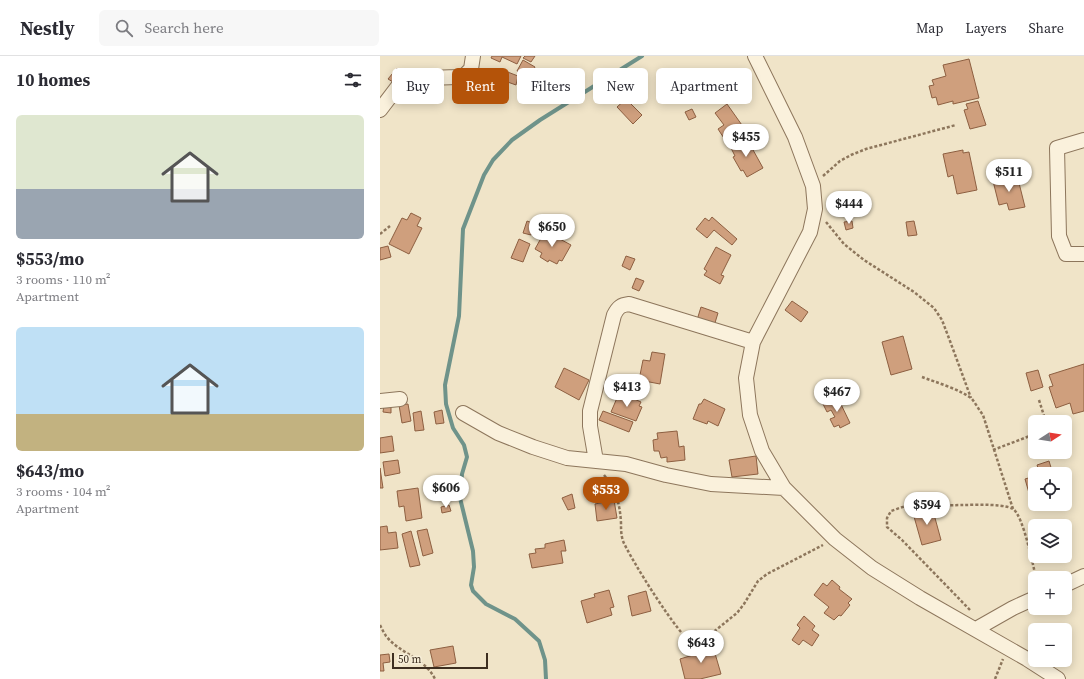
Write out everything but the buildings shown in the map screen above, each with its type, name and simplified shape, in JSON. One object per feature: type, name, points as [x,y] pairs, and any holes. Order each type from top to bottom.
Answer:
[{"type":"street","points":[[380,110],[399,85],[412,80],[465,75],[470,69],[472,56]]},
{"type":"street","points":[[755,56],[795,137],[813,186],[815,209],[810,232],[753,342],[746,378],[750,415],[762,451],[784,488],[835,538],[872,568],[920,598],[980,627],[1008,648],[1058,679]]},
{"type":"street","points":[[1084,140],[1056,148],[1059,236],[1066,254],[1084,254]]},
{"type":"street","points":[[596,461],[590,426],[590,411],[614,315],[618,308],[629,304],[753,342]]},
{"type":"street","points":[[380,401],[400,399]]},
{"type":"street","points":[[463,413],[498,433],[533,447],[567,458],[626,464],[666,476],[711,484],[784,488]]},
{"type":"street","points":[[1072,581],[1084,576]]},
{"type":"street","points":[[980,627],[1028,602]]},
{"type":"path","points":[[813,186],[829,170],[851,155],[866,149],[956,125]]},
{"type":"path","points":[[815,209],[844,244],[864,260],[914,292],[934,308],[942,320],[971,398],[982,415],[1013,509],[1024,530],[1034,571]]},
{"type":"path","points":[[380,234],[390,226]]},
{"type":"path","points":[[922,377],[971,398]]},
{"type":"path","points":[[1039,400],[1044,415]]},
{"type":"path","points":[[993,450],[1028,437]]},
{"type":"path","points":[[596,461],[600,471],[617,496],[620,507],[621,533],[623,542],[680,632],[692,643],[697,644],[701,642],[737,613],[758,581],[767,574],[835,538]]},
{"type":"path","points":[[980,627],[947,588],[902,540],[887,527],[887,518],[891,511],[903,506],[918,504],[975,504],[1004,506],[1013,509]]},
{"type":"path","points":[[380,625],[387,636],[395,644],[424,663],[431,671],[435,679]]},
{"type":"path","points":[[995,679],[1008,648]]},
{"type":"waterway","points":[[546,679],[545,660],[539,641],[515,619],[486,604],[473,591],[471,585],[474,567],[473,551],[460,498],[462,474],[467,457],[464,445],[453,428],[446,404],[445,385],[459,316],[463,229],[484,175],[493,160],[512,140],[540,120],[642,56]]}]
